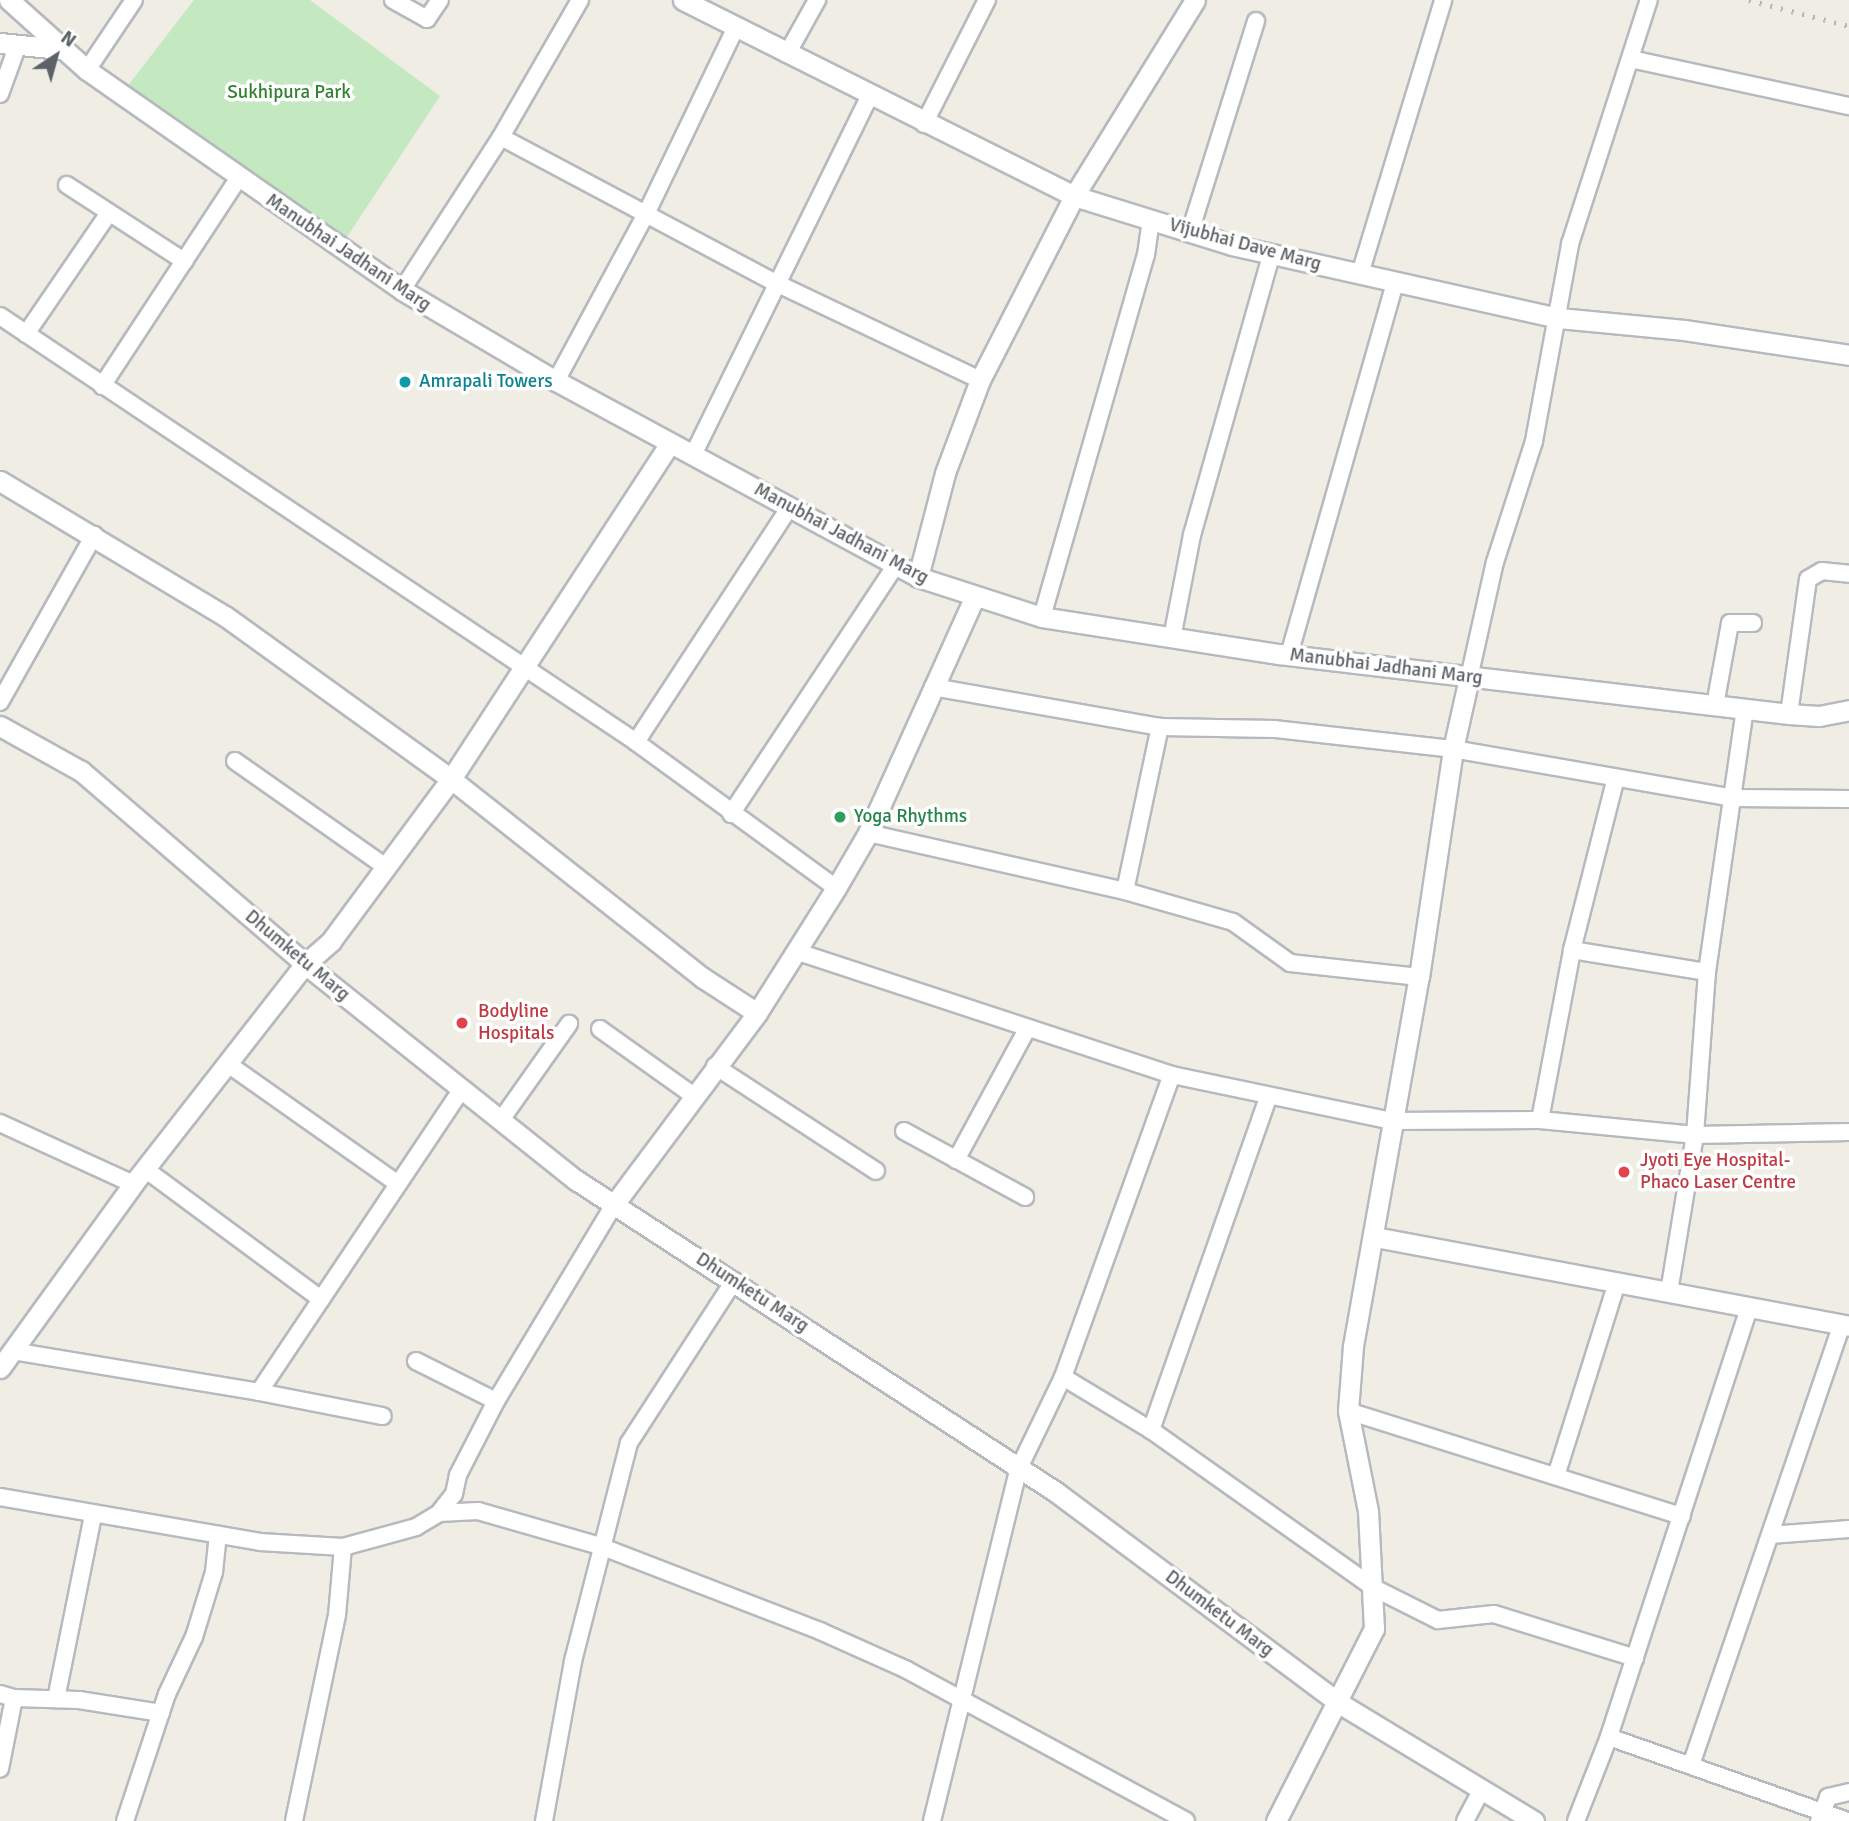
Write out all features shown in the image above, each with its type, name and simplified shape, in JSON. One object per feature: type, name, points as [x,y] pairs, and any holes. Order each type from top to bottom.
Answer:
[{"type":"street","name":"Manubhai Jadhani Marg","points":[[9,0],[60,49],[87,70],[238,179],[402,290],[556,381],[918,577],[974,598],[1042,617],[1289,655],[1789,714],[1819,716],[1849,710]]},
{"type":"street","points":[[87,70],[134,0]]},
{"type":"street","points":[[393,0],[427,19],[440,0]]},
{"type":"street","points":[[402,290],[500,137],[580,0]]},
{"type":"street","name":"Vijubhai Dave Marg","points":[[683,0],[869,97],[1074,196],[1151,221],[1271,255],[1559,318],[1684,330],[1849,355]]},
{"type":"street","points":[[787,54],[817,0]]},
{"type":"street","points":[[924,124],[988,0]]},
{"type":"street","points":[[918,577],[945,473],[980,380],[1074,196],[1195,0]]},
{"type":"street","points":[[1360,274],[1443,0]]},
{"type":"street","points":[[1276,1821],[1339,1703],[1374,1629],[1368,1511],[1348,1411],[1353,1346],[1375,1237],[1392,1121],[1419,977],[1453,749],[1495,562],[1534,441],[1559,318],[1570,244],[1649,0]]},
{"type":"street","points":[[1190,232],[1256,21]]},
{"type":"street","points":[[556,381],[646,214],[736,27]]},
{"type":"street","points":[[0,94],[8,45],[60,49]]},
{"type":"street","points":[[1631,59],[1849,106]]},
{"type":"street","points":[[692,455],[869,97]]},
{"type":"street","points":[[500,137],[778,284],[980,380]]},
{"type":"street","points":[[102,386],[238,179]]},
{"type":"street","points":[[67,185],[184,261]]},
{"type":"street","points":[[26,334],[109,213]]},
{"type":"street","points":[[1042,617],[1146,255],[1151,221]]},
{"type":"street","points":[[1171,638],[1192,535],[1271,255]]},
{"type":"street","points":[[1289,655],[1395,282]]},
{"type":"street","points":[[0,316],[636,742],[731,814],[836,888]]},
{"type":"street","points":[[0,1368],[139,1176],[305,964],[331,941],[451,779],[670,443]]},
{"type":"street","points":[[0,481],[225,616],[451,779],[703,978],[757,1013]]},
{"type":"street","points":[[636,742],[789,508]]},
{"type":"street","points":[[0,702],[94,535]]},
{"type":"street","points":[[731,814],[895,566]]},
{"type":"street","points":[[1789,714],[1808,579],[1822,571],[1849,574]]},
{"type":"street","points":[[0,1497],[218,1536],[343,1547],[416,1527],[439,1513],[454,1494],[458,1475],[496,1401],[615,1203],[757,1013],[836,888],[868,833],[974,598]]},
{"type":"street","points":[[1716,705],[1730,623],[1753,623]]},
{"type":"street","points":[[933,687],[1160,727],[1275,729],[1453,749],[1734,798],[1849,799]]},
{"type":"street","points":[[1669,1292],[1695,1135],[1707,972],[1745,709]]},
{"type":"street","name":"Dhumketu Marg","points":[[0,726],[81,771],[305,964],[576,1180],[1019,1468],[1339,1703],[1534,1821]]},
{"type":"street","points":[[1125,891],[1160,727]]},
{"type":"street","points":[[235,761],[386,867]]},
{"type":"street","points":[[1540,1120],[1572,950],[1616,778]]},
{"type":"street","points":[[868,833],[1125,891],[1233,922],[1290,963],[1419,977]]},
{"type":"street","points":[[1572,950],[1707,972]]},
{"type":"street","points":[[798,952],[1172,1075],[1392,1121],[1540,1120],[1695,1135],[1849,1132]]},
{"type":"street","points":[[501,1120],[569,1024]]},
{"type":"street","points":[[600,1029],[694,1096]]},
{"type":"street","points":[[956,1160],[1027,1029]]},
{"type":"street","points":[[228,1064],[398,1184]]},
{"type":"street","points":[[715,1066],[876,1171]]},
{"type":"street","points":[[932,1821],[1019,1468],[1063,1377],[1172,1075]]},
{"type":"street","points":[[259,1392],[462,1089]]},
{"type":"street","points":[[1152,1430],[1268,1097]]},
{"type":"street","points":[[0,1123],[139,1176],[321,1299]]},
{"type":"street","points":[[904,1131],[1025,1197]]},
{"type":"street","points":[[1375,1237],[1845,1325],[1691,1765]]},
{"type":"street","points":[[544,1821],[600,1546],[629,1443],[734,1281]]},
{"type":"street","points":[[1556,1476],[1617,1282]]},
{"type":"street","points":[[1576,1821],[1609,1737],[1749,1308]]},
{"type":"street","points":[[12,1351],[259,1392],[383,1416]]},
{"type":"street","points":[[416,1361],[496,1401]]},
{"type":"street","points":[[1063,1377],[1152,1430],[1374,1588],[1438,1620],[1494,1614],[1635,1658]]},
{"type":"street","points":[[1348,1411],[1682,1516]]},
{"type":"street","points":[[439,1513],[478,1511],[600,1546],[820,1631],[964,1698],[1186,1821]]},
{"type":"street","points":[[56,1699],[93,1515]]},
{"type":"street","points":[[1770,1535],[1849,1529]]},
{"type":"street","points":[[125,1821],[210,1585],[218,1536]]},
{"type":"street","points":[[294,1821],[337,1615],[343,1547]]},
{"type":"street","points":[[0,1769],[7,1696],[56,1699],[162,1713]]},
{"type":"street","points":[[1609,1737],[1691,1765],[1821,1816],[1848,1821]]},
{"type":"street","points":[[1465,1821],[1482,1789]]},
{"type":"street","points":[[1821,1816],[1828,1797],[1849,1792]]},
{"type":"green space","name":"Sukhipura Park","points":[[194,0],[310,0],[440,96],[347,237],[126,88]]},
{"type":"railway","points":[[1749,0],[1849,26]]},
{"type":"place","name":"Amrapali Towers","points":[[405,382]]},
{"type":"place","name":"Yoga Rhythms","points":[[840,817]]},
{"type":"place","name":"Bodyline Hospitals","points":[[462,1023]]},
{"type":"place","name":"Jyoti Eye Hospital- Phaco Laser Centre","points":[[1624,1172]]}]
